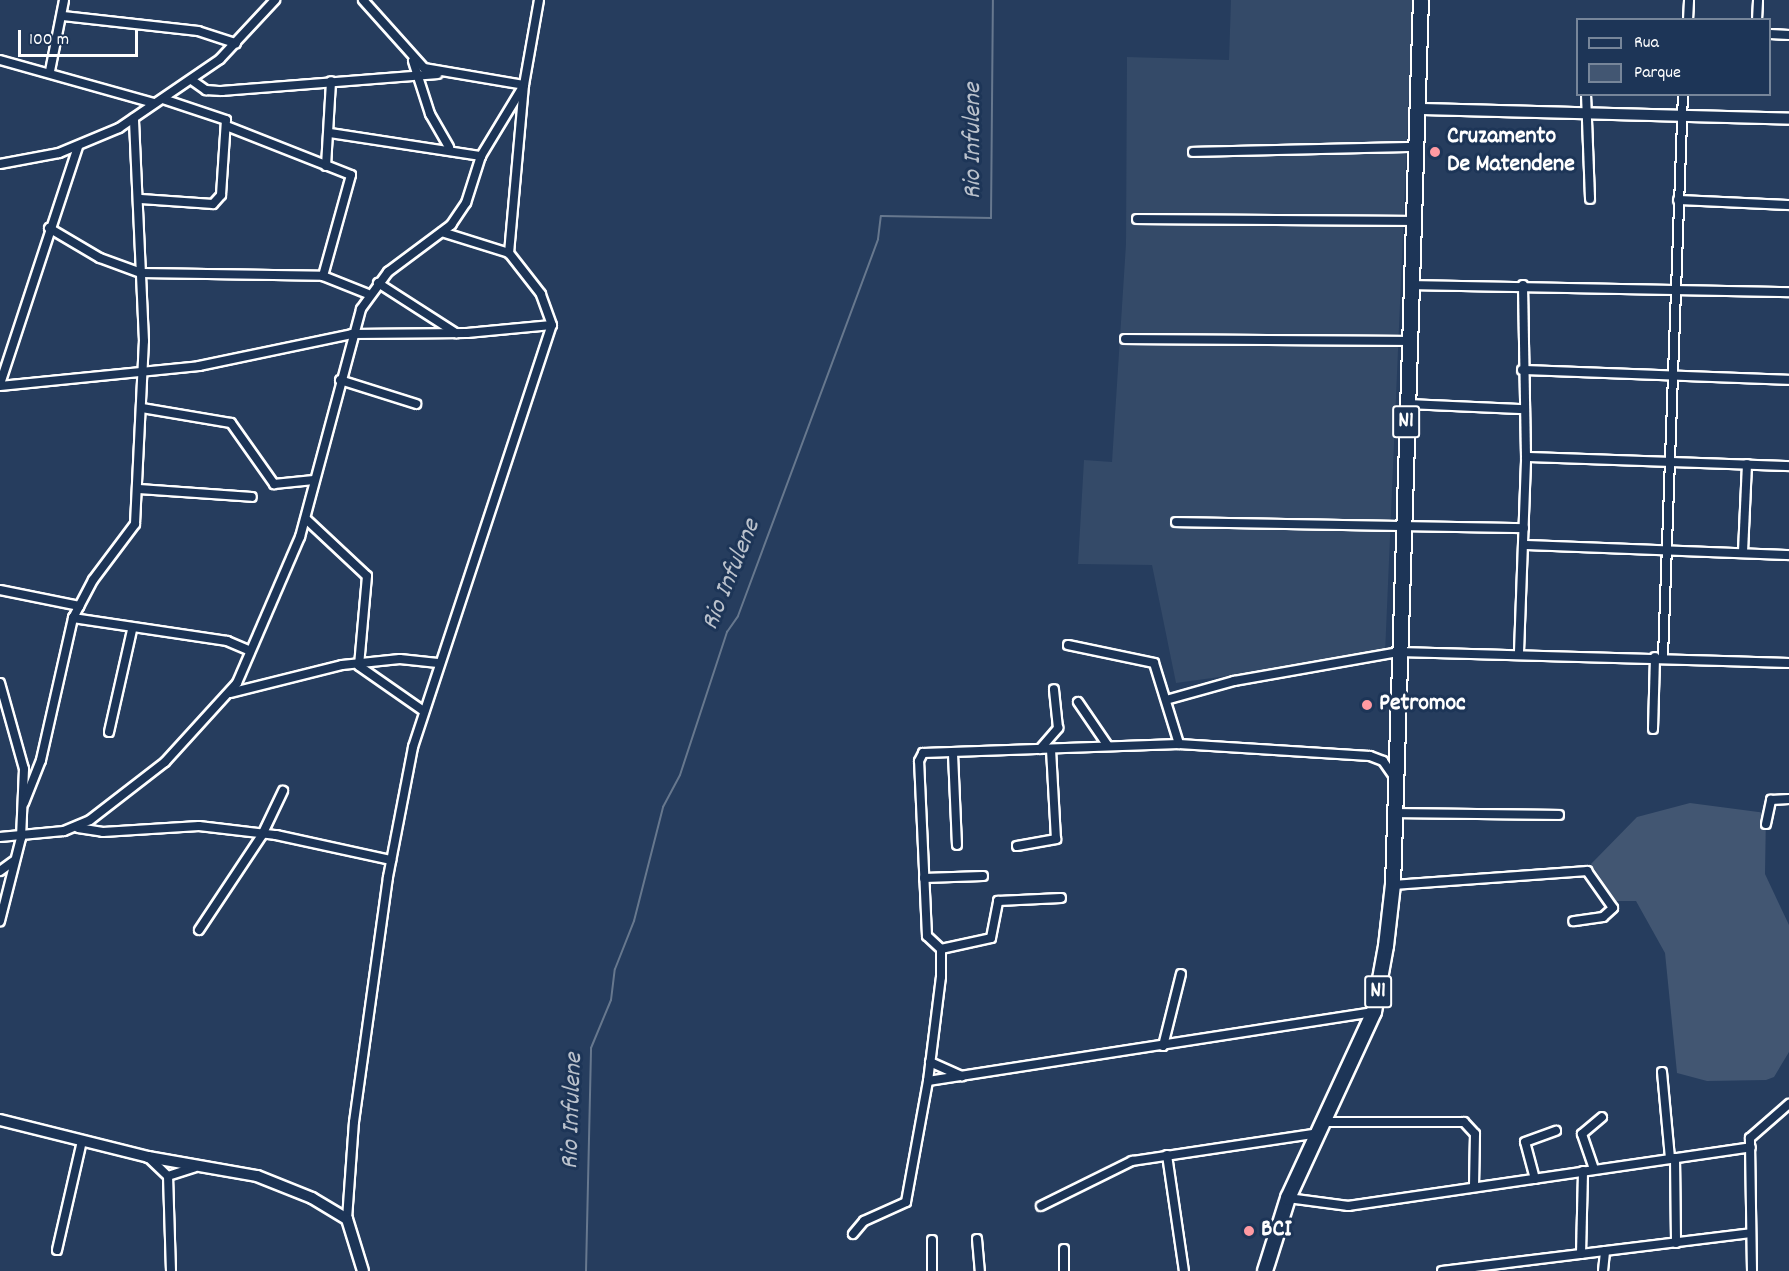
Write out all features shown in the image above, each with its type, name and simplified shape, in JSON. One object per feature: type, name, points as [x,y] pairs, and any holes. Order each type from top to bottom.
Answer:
[{"type":"highway","name":"N1","points":[[1265,1271],[1288,1198],[1374,1012],[1393,885],[1406,404],[1421,0]]},
{"type":"street","points":[[50,71],[63,16],[64,0]]},
{"type":"street","points":[[0,164],[78,147],[134,118],[193,81],[236,43],[275,0]]},
{"type":"street","points":[[363,0],[394,30],[413,61],[415,77],[449,147]]},
{"type":"street","points":[[508,253],[524,85],[539,0]]},
{"type":"street","points":[[1688,18],[1689,0]]},
{"type":"street","points":[[1757,18],[1758,0]]},
{"type":"street","points":[[63,16],[198,31],[236,43]]},
{"type":"street","points":[[1771,34],[1789,35]]},
{"type":"street","points":[[0,60],[50,71],[154,104]]},
{"type":"street","points":[[413,61],[437,74]]},
{"type":"street","points":[[193,81],[206,90],[222,91],[437,74],[524,85]]},
{"type":"street","points":[[326,166],[330,133],[331,81]]},
{"type":"street","points":[[78,828],[165,762],[229,694],[250,651],[306,519],[352,334],[368,294],[378,283],[442,232],[466,203],[481,156],[524,85]]},
{"type":"street","points":[[1587,96],[1590,199]]},
{"type":"street","points":[[1653,729],[1671,550],[1678,200],[1683,96]]},
{"type":"street","points":[[163,99],[219,115],[229,127],[351,175],[352,182],[323,276]]},
{"type":"street","points":[[1418,109],[1789,118]]},
{"type":"street","points":[[24,802],[38,771],[73,618],[79,606],[133,532],[139,489],[142,408],[141,199],[134,118]]},
{"type":"street","points":[[141,199],[217,201],[229,127]]},
{"type":"street","points":[[330,133],[449,147],[481,156]]},
{"type":"street","points":[[78,147],[49,228],[0,385],[141,373],[228,362],[352,334],[456,333],[552,325]]},
{"type":"street","points":[[1193,152],[1415,147]]},
{"type":"street","points":[[1678,200],[1789,205]]},
{"type":"street","points":[[1137,219],[1414,221]]},
{"type":"street","points":[[49,228],[82,249],[141,273],[323,276],[368,294]]},
{"type":"street","points":[[363,1271],[347,1219],[354,1122],[391,860],[422,710],[552,325],[541,294],[508,253],[442,232]]},
{"type":"street","points":[[378,283],[456,333]]},
{"type":"street","points":[[1412,285],[1523,285],[1789,292]]},
{"type":"street","points":[[1519,652],[1526,457],[1521,409],[1523,285]]},
{"type":"street","points":[[1125,339],[1410,341]]},
{"type":"street","points":[[1522,370],[1789,380]]},
{"type":"street","points":[[340,380],[416,404]]},
{"type":"street","points":[[1406,404],[1521,409]]},
{"type":"street","points":[[142,408],[231,423],[274,484],[314,480]]},
{"type":"street","points":[[1526,457],[1789,466]]},
{"type":"street","points":[[1743,552],[1747,464]]},
{"type":"street","points":[[139,489],[252,496]]},
{"type":"street","points":[[306,519],[367,576],[357,663]]},
{"type":"street","points":[[1176,522],[1404,522],[1524,528]]},
{"type":"street","points":[[1524,545],[1789,555]]},
{"type":"street","points":[[0,590],[79,606]]},
{"type":"street","points":[[73,618],[132,630],[227,641],[250,651]]},
{"type":"street","points":[[109,732],[132,630]]},
{"type":"street","points":[[1068,645],[1149,659],[1166,700],[1179,744]]},
{"type":"street","points":[[1166,700],[1234,681],[1399,652],[1519,652],[1789,663]]},
{"type":"street","points":[[229,694],[357,663],[438,663]]},
{"type":"street","points":[[357,663],[422,710]]},
{"type":"street","points":[[0,683],[24,769],[21,837],[0,921]]},
{"type":"street","points":[[1040,749],[1058,728],[1054,689]]},
{"type":"street","points":[[1078,702],[1108,746]]},
{"type":"street","points":[[940,949],[927,936],[920,757],[926,752],[953,754],[1179,744],[1370,756],[1383,761],[1396,780]]},
{"type":"street","points":[[1017,846],[1056,839],[1052,749]]},
{"type":"street","points":[[953,754],[957,845]]},
{"type":"street","points":[[24,769],[38,771]]},
{"type":"street","points":[[199,930],[262,835],[283,791]]},
{"type":"street","points":[[1766,824],[1772,800],[1789,799]]},
{"type":"street","points":[[1395,813],[1559,814]]},
{"type":"street","points":[[0,837],[21,837],[78,828],[103,832],[184,825],[262,835],[391,860]]},
{"type":"street","points":[[0,871],[14,861]]},
{"type":"street","points":[[1393,885],[1587,871],[1613,908],[1603,917],[1573,921]]},
{"type":"street","points":[[924,878],[984,876]]},
{"type":"street","points":[[940,949],[991,938],[998,901],[1061,898]]},
{"type":"street","points":[[853,1234],[864,1221],[906,1202],[928,1081],[940,949]]},
{"type":"street","points":[[1163,1046],[1181,974]]},
{"type":"street","points":[[928,1081],[1374,1012]]},
{"type":"street","points":[[930,1062],[963,1076]]},
{"type":"street","points":[[1662,1072],[1672,1158],[1676,1243]]},
{"type":"street","points":[[1752,1271],[1751,1147],[1753,1132],[1789,1104]]},
{"type":"street","points":[[1594,1169],[1582,1134],[1602,1117]]},
{"type":"street","points":[[0,1120],[148,1157],[257,1176],[328,1204],[347,1219]]},
{"type":"street","points":[[1041,1206],[1124,1163],[1322,1128],[1464,1122],[1475,1134],[1474,1187]]},
{"type":"street","points":[[1535,1179],[1525,1142],[1556,1131]]},
{"type":"street","points":[[57,1250],[82,1141]]},
{"type":"street","points":[[1288,1198],[1348,1206],[1751,1147]]},
{"type":"street","points":[[1167,1155],[1184,1271]]},
{"type":"street","points":[[148,1157],[168,1176],[171,1271]]},
{"type":"street","points":[[168,1176],[195,1167]]},
{"type":"street","points":[[1581,1254],[1582,1171]]},
{"type":"street","points":[[1442,1271],[1751,1233]]},
{"type":"street","points":[[977,1239],[980,1271]]},
{"type":"street","points":[[932,1240],[932,1271]]},
{"type":"street","points":[[1064,1249],[1064,1271]]},
{"type":"street","points":[[1602,1271],[1605,1251]]},
{"type":"shaded area","points":[[1231,0],[1413,0],[1385,654],[1176,683],[1152,565],[1078,564],[1084,460],[1112,462],[1126,244],[1127,57],[1229,60]]},
{"type":"green space","points":[[1690,803],[1766,813],[1765,874],[1789,925],[1789,1052],[1774,1077],[1766,1080],[1707,1081],[1677,1073],[1665,953],[1636,901],[1616,901],[1591,864],[1637,817]]},
{"type":"waterway","name":"Rio Infulene","points":[[586,1271],[591,1048],[611,1000],[615,969],[634,921],[663,807],[680,775],[727,632],[738,616],[878,239],[881,216],[991,218],[993,0]]},
{"type":"place","name":"Cruzamento De Matendene","points":[[1435,152]]},
{"type":"place","name":"Petromoc","points":[[1367,705]]},
{"type":"place","name":"BCI","points":[[1249,1231]]}]
